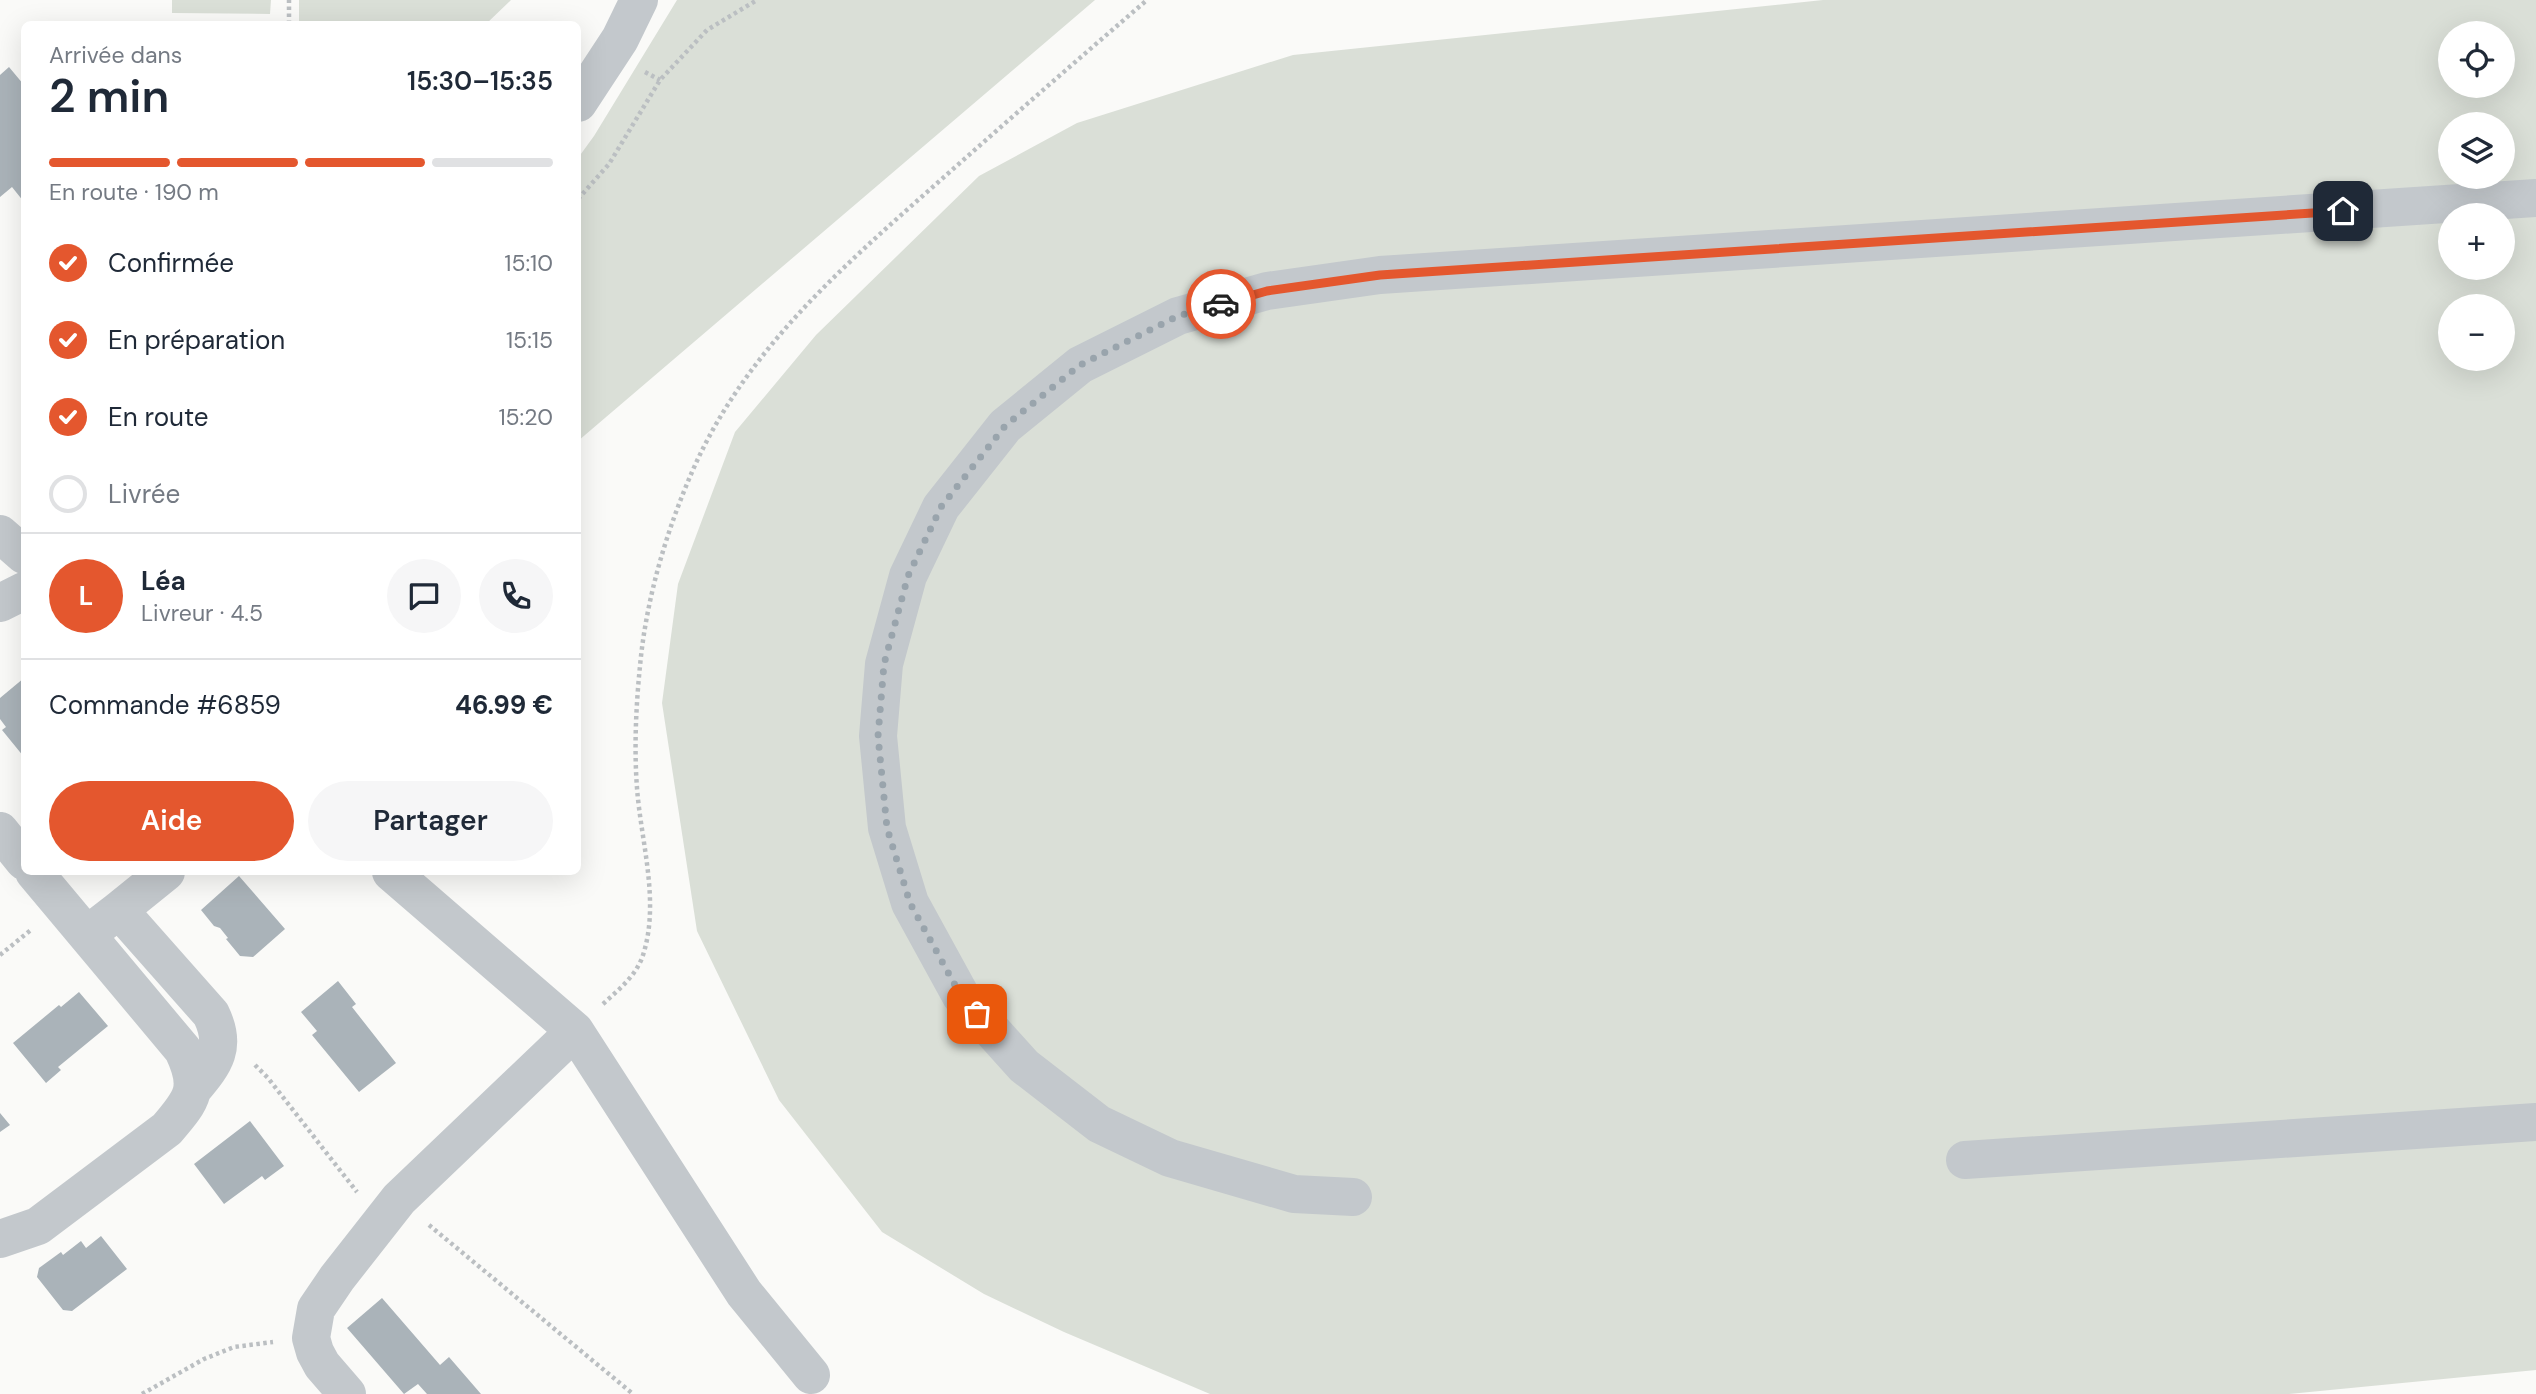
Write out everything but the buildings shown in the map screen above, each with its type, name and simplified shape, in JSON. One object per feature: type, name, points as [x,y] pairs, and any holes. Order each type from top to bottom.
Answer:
[{"type":"street","points":[[581,98],[620,39],[639,0]]},
{"type":"street","points":[[1353,1197],[1294,1194],[1170,1158],[1099,1124],[1024,1066],[961,996],[910,903],[887,828],[878,736],[884,664],[908,576],[941,507],[1005,426],[1080,365],[1178,316],[1267,291],[1380,275],[2536,198]]},
{"type":"street","points":[[0,534],[21,552]]},
{"type":"street","points":[[0,603],[21,592]]},
{"type":"street","points":[[0,831],[21,856]]},
{"type":"street","points":[[37,875],[183,1050],[192,1068],[193,1089]]},
{"type":"street","points":[[88,934],[162,875]]},
{"type":"street","points":[[394,875],[575,1031],[744,1293],[811,1376]]},
{"type":"street","points":[[0,1239],[38,1226],[167,1129],[184,1108],[193,1089],[211,1068],[218,1049],[219,1031],[211,1014],[119,910]]},
{"type":"street","points":[[347,1394],[322,1365],[311,1338],[316,1309],[399,1199],[575,1031]]},
{"type":"street","points":[[1965,1160],[2536,1122]]},
{"type":"path","points":[[289,0],[289,21]]},
{"type":"path","points":[[581,196],[609,164],[660,80],[707,30],[757,0]]},
{"type":"path","points":[[575,1031],[630,979],[641,960],[646,944],[650,909],[637,786],[640,664],[649,607],[679,503],[710,436],[750,370],[780,331],[836,272],[1147,0]]},
{"type":"path","points":[[219,1031],[268,1078],[358,1192],[355,1200]]},
{"type":"path","points":[[399,1199],[633,1394]]},
{"type":"path","points":[[142,1394],[204,1359],[234,1347],[311,1338]]},
{"type":"shaded area","points":[[172,0],[271,0],[270,14],[172,13]]},
{"type":"shaded area","points":[[299,0],[511,0],[489,21],[299,21]]},
{"type":"shaded area","points":[[677,0],[1095,0],[581,438],[581,154]]},
{"type":"shaded area","points":[[1823,0],[2536,0],[2536,1370],[2289,1394],[1210,1394],[1064,1332],[984,1294],[882,1232],[779,1100],[697,931],[662,703],[678,584],[735,432],[816,335],[979,176],[1077,123],[1293,55]]},
{"type":"way so far","points":[[977,1014],[961,996],[910,903],[887,828],[878,736],[884,664],[908,576],[941,507],[1005,426],[1080,365],[1178,316],[1221,304]]},
{"type":"route","points":[[1221,304],[1267,291],[1380,275],[2343,211]]}]
